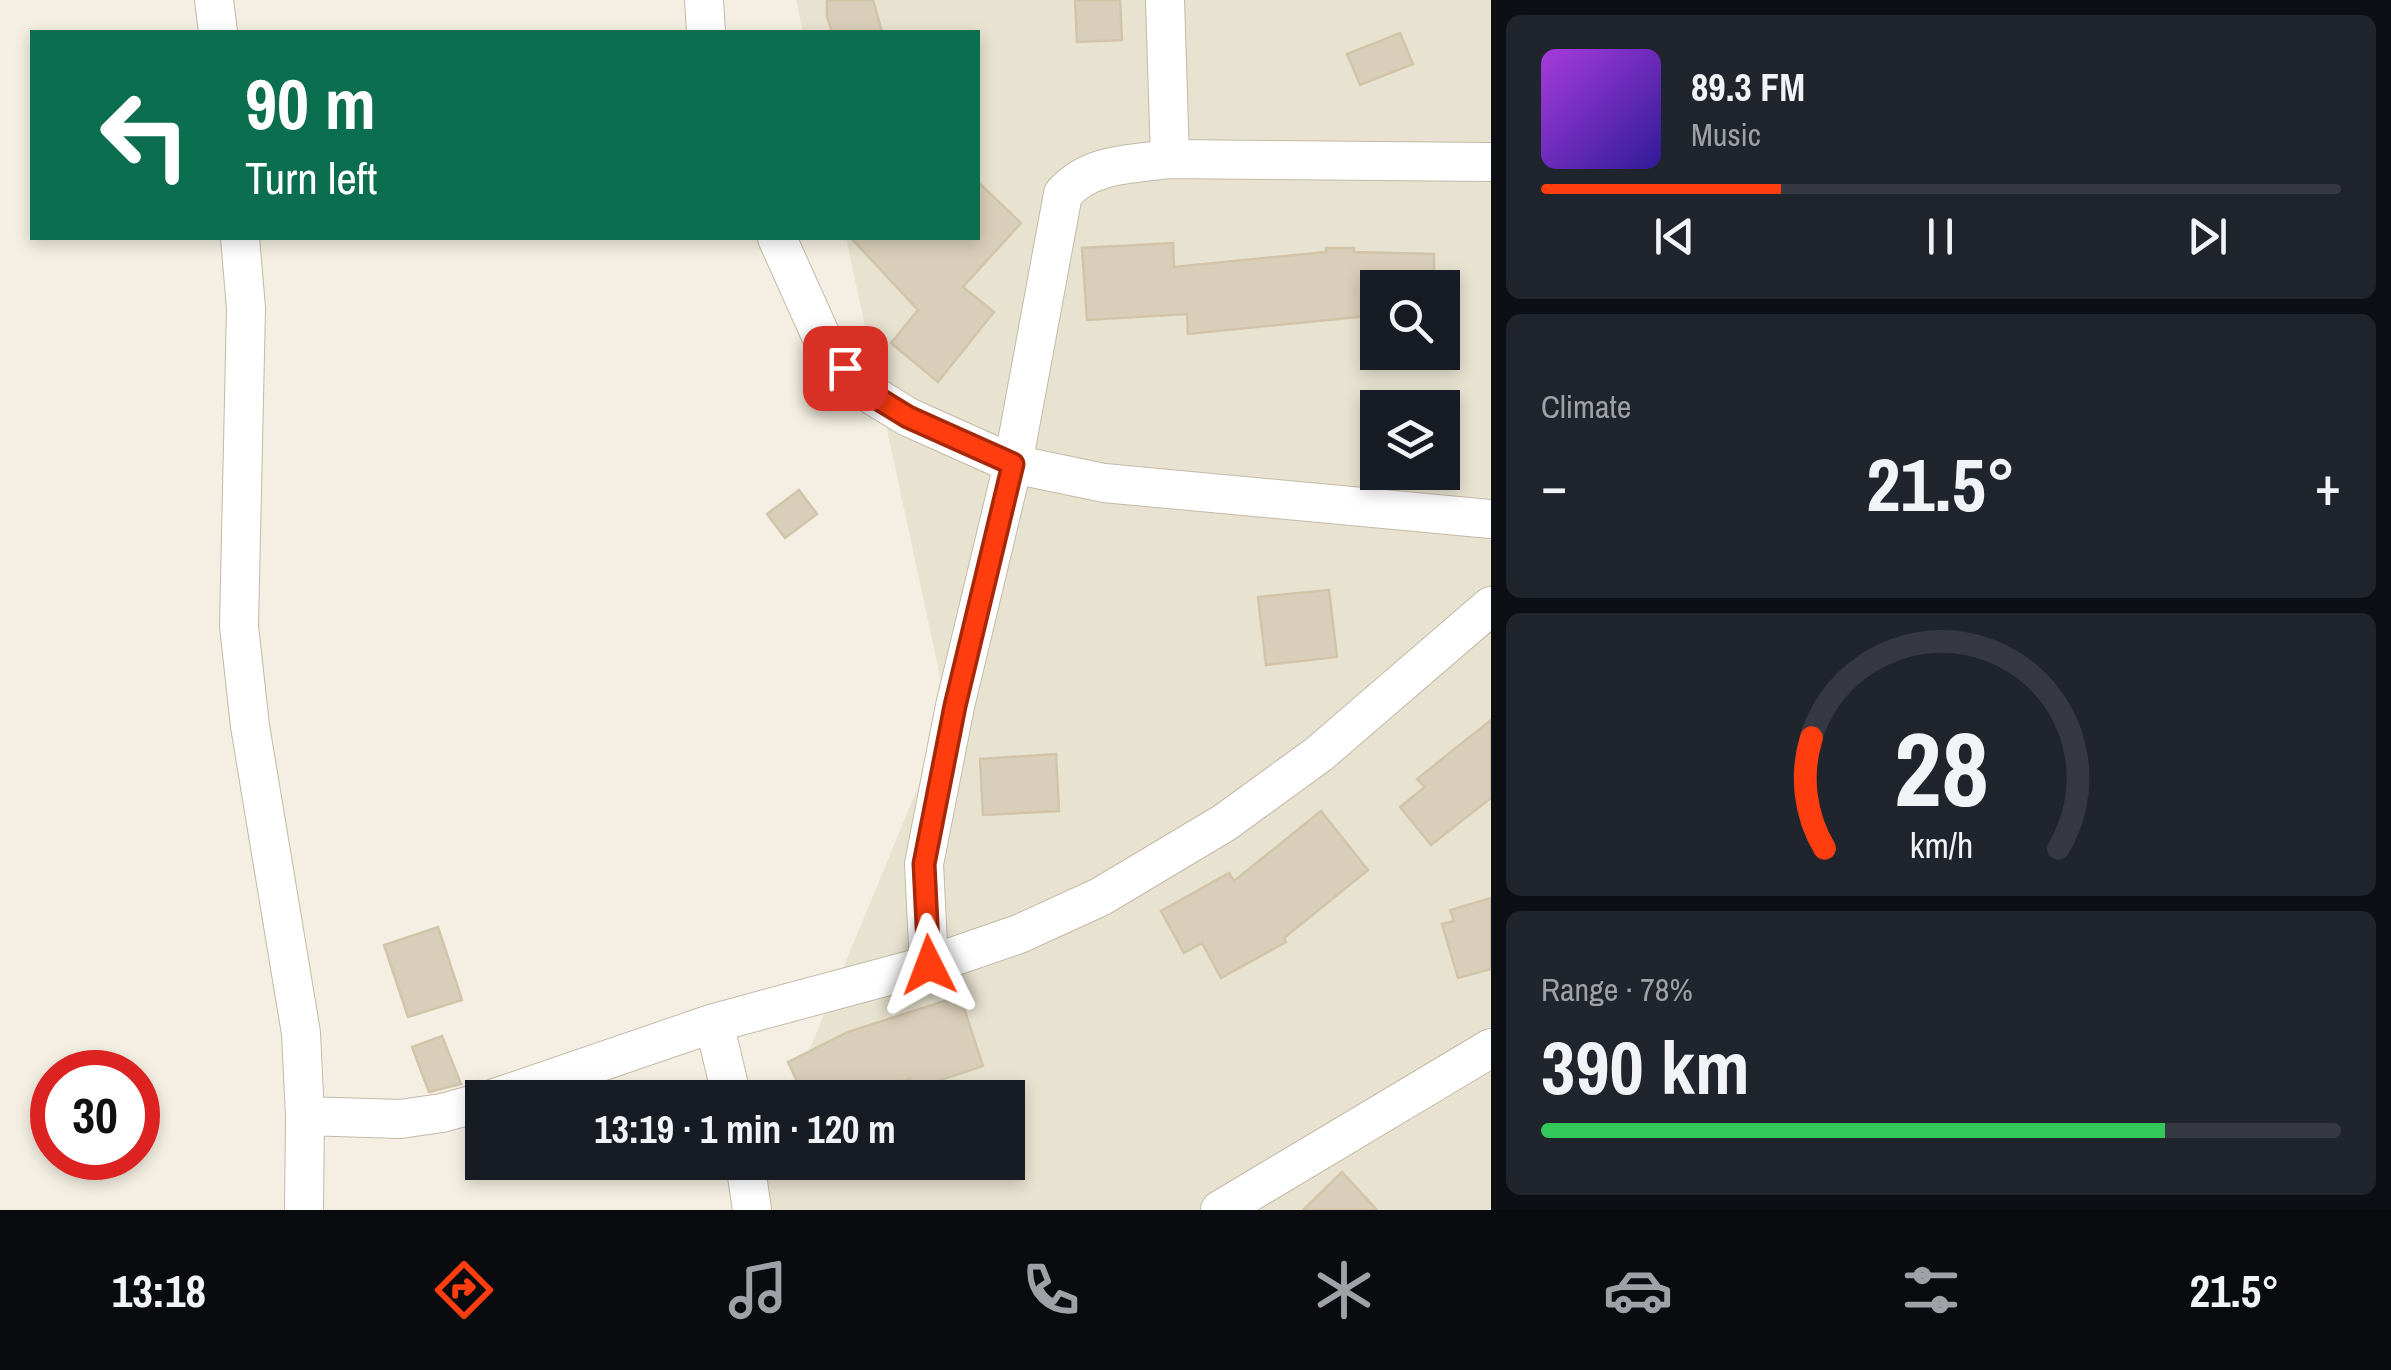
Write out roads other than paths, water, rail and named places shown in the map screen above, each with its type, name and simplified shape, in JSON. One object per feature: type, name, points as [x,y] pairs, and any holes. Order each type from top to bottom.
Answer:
[{"type":"street","points":[[214,0],[218,30]]},
{"type":"street","points":[[704,0],[706,30]]},
{"type":"street","points":[[1164,0],[1170,159]]},
{"type":"street","points":[[929,965],[924,864],[955,706],[1013,464],[1062,194],[1074,180],[1092,172],[1170,159],[1491,162]]},
{"type":"street","points":[[240,240],[246,308],[240,626],[250,726],[301,1033],[304,1210]]},
{"type":"street","points":[[778,240],[826,347],[864,390],[908,417],[1013,464],[1104,483],[1491,519]]},
{"type":"street","points":[[548,1080],[714,1023],[929,965],[1019,934],[1100,897],[1224,823],[1319,754],[1491,606]]},
{"type":"street","points":[[714,1023],[728,1080]]},
{"type":"street","points":[[1220,1210],[1491,1048]]},
{"type":"street","points":[[305,1116],[400,1118],[465,1107]]},
{"type":"street","points":[[748,1180],[752,1210]]}]
